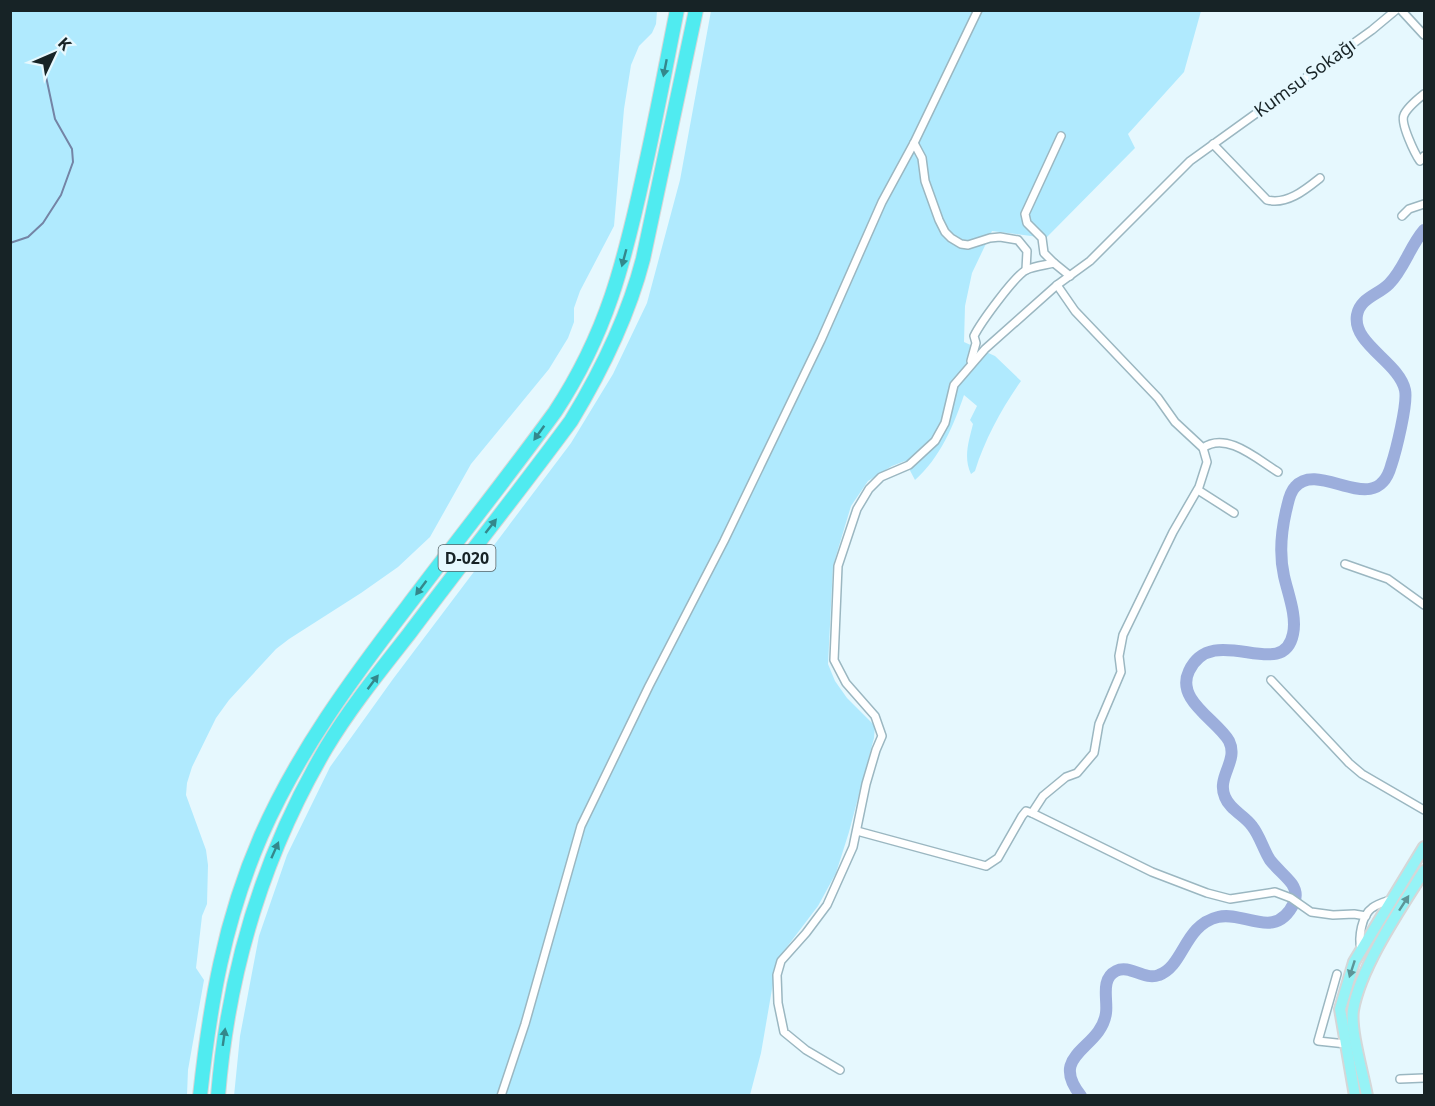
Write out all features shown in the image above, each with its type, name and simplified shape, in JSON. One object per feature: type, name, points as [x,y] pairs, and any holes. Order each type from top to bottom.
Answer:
[{"type":"highway","name":"D-020","points":[[200,1095],[209,1018],[228,930],[258,844],[286,784],[339,697],[555,412],[594,342],[624,260],[677,10]]},
{"type":"highway","name":"D-020","points":[[218,1095],[229,1004],[247,931],[271,858],[306,785],[327,746],[366,691],[571,421],[617,334],[633,294],[646,246],[696,10]]},
{"type":"main road","points":[[1367,1095],[1351,1051],[1340,1010],[1354,962],[1390,900],[1425,847]]},
{"type":"main road","points":[[1355,1095],[1351,1051],[1353,1011],[1364,976],[1394,917],[1425,871]]},
{"type":"street","points":[[501,1095],[525,1024],[581,826],[649,686],[724,541],[821,340],[882,202],[978,10]]},
{"type":"street","points":[[1399,10],[1425,36]]},
{"type":"street","name":"Kumsu Sokağı","points":[[968,368],[999,336],[1057,285],[1090,261],[1190,161],[1399,10]]},
{"type":"street","points":[[1425,94],[1404,114],[1403,121],[1415,154],[1420,161],[1425,156]]},
{"type":"street","points":[[1061,136],[1025,214],[1027,223],[1042,238],[1044,253],[1070,276]]},
{"type":"street","points":[[914,142],[922,158],[925,181],[945,232],[961,244],[968,245],[990,238],[1018,240],[1027,251],[1026,270]]},
{"type":"street","points":[[1213,144],[1267,200],[1274,202],[1286,200],[1302,192],[1320,178]]},
{"type":"street","points":[[1402,216],[1409,209],[1425,204]]},
{"type":"street","points":[[840,1070],[806,1050],[784,1032],[778,1003],[777,975],[781,961],[827,905],[853,847],[866,784],[882,736],[875,716],[846,683],[834,660],[838,567],[857,509],[869,489],[881,477],[909,465],[935,441],[945,423],[954,385],[968,368],[974,356],[976,343],[974,336],[978,327],[1026,270],[1054,263]]},
{"type":"street","points":[[1032,813],[1043,796],[1066,777],[1077,773],[1094,753],[1099,724],[1121,672],[1119,657],[1123,635],[1173,532],[1198,490],[1207,462],[1203,448],[1175,422],[1158,398],[1075,311],[1057,285]]},
{"type":"street","points":[[1203,448],[1210,443],[1227,442],[1278,472]]},
{"type":"street","points":[[1198,490],[1234,513]]},
{"type":"street","points":[[1345,564],[1388,579],[1425,605]]},
{"type":"street","points":[[1271,680],[1362,774],[1425,810]]},
{"type":"street","points":[[857,831],[986,866],[998,858],[1022,816],[1026,812],[1032,813],[1152,872],[1206,893],[1230,899],[1275,892],[1291,898],[1311,912],[1366,916]]},
{"type":"street","points":[[1361,949],[1359,939],[1366,916],[1371,908],[1390,900]]},
{"type":"street","points":[[1337,974],[1318,1041],[1351,1051]]},
{"type":"street","points":[[1400,1079],[1425,1078]]},
{"type":"shaded area","points":[[10,11],[657,11],[656,24],[652,33],[639,46],[631,65],[624,109],[614,226],[580,291],[574,308],[574,322],[568,338],[549,369],[471,464],[430,537],[398,567],[276,649],[229,700],[216,718],[192,767],[186,795],[206,850],[208,865],[207,904],[202,916],[196,968],[204,980],[188,1070],[187,1095],[11,1095]]},
{"type":"shaded area","points":[[711,11],[1201,11],[1184,72],[1128,134],[1135,148],[1046,238],[992,231],[972,273],[965,306],[964,342],[995,356],[1021,381],[995,424],[975,471],[971,474],[967,455],[973,424],[970,420],[977,406],[964,395],[956,418],[939,451],[915,480],[905,461],[892,466],[868,481],[851,506],[833,566],[828,664],[835,681],[847,698],[875,726],[874,738],[836,873],[818,906],[777,960],[761,1053],[750,1095],[234,1096],[240,1036],[259,936],[287,855],[330,767],[393,679],[571,443],[613,374],[647,303],[680,180]]},
{"type":"waterway","points":[[10,243],[28,237],[43,223],[61,195],[73,162],[72,149],[55,119],[44,67]]},
{"type":"waterway","points":[[1081,1096],[1072,1082],[1070,1070],[1079,1052],[1095,1036],[1102,1025],[1106,1013],[1106,984],[1111,975],[1121,969],[1148,976],[1159,975],[1174,963],[1191,936],[1207,921],[1228,916],[1268,923],[1278,921],[1286,915],[1296,898],[1292,884],[1270,860],[1252,826],[1225,797],[1223,783],[1231,755],[1229,741],[1192,700],[1186,681],[1189,671],[1200,657],[1214,651],[1276,654],[1287,648],[1293,634],[1294,620],[1282,568],[1281,544],[1288,502],[1295,487],[1305,480],[1318,480],[1360,489],[1373,488],[1384,481],[1391,466],[1398,439],[1405,405],[1405,390],[1394,371],[1362,335],[1357,325],[1357,315],[1362,305],[1385,288],[1394,278],[1424,230]]}]
